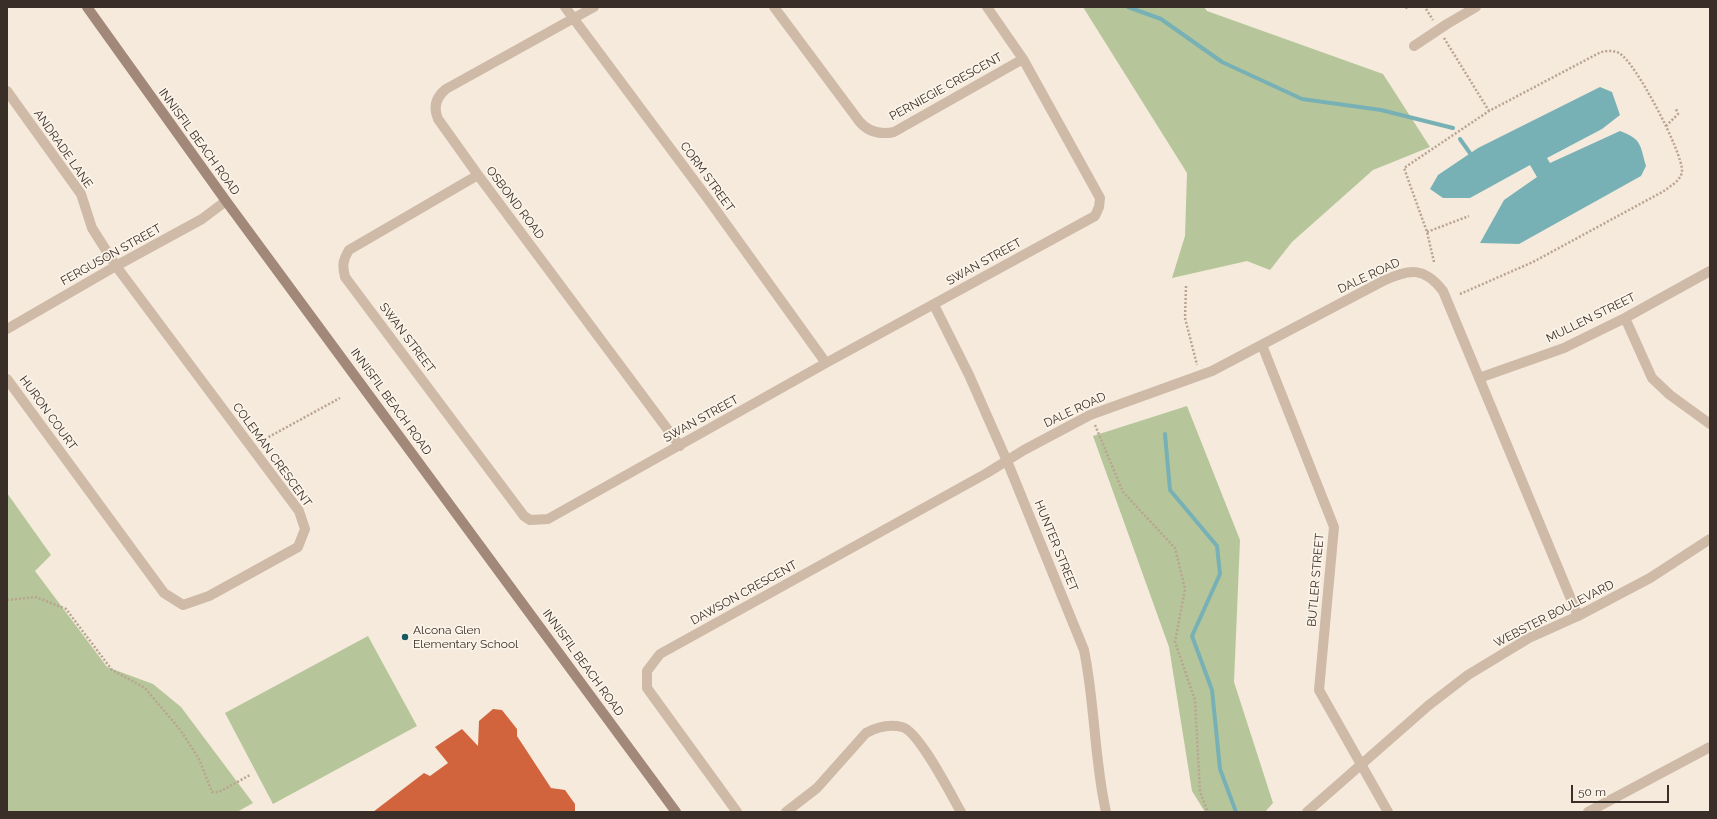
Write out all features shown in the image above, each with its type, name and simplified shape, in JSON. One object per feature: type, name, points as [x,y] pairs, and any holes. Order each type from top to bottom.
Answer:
[{"type":"main road","name":"INNISFIL BEACH ROAD","points":[[87,7],[226,201],[676,812]]},
{"type":"street","name":"CORM STREET","points":[[565,7],[708,199],[826,363]]},
{"type":"street","points":[[573,19],[594,7]]},
{"type":"street","name":"PERNIEGIE CRESCENT","points":[[774,7],[859,121],[867,129],[877,133],[894,132],[1023,59]]},
{"type":"street","name":"SWAN STREET","points":[[478,175],[349,250],[342,261],[345,277],[524,516],[530,520],[548,519],[826,363],[1095,216],[1100,198],[1023,59],[987,7]]},
{"type":"street","points":[[1414,46],[1476,7]]},
{"type":"street","name":"OSBOND ROAD","points":[[573,19],[446,89],[439,96],[436,107],[438,118],[478,175],[680,446]]},
{"type":"street","name":"ANDRADE LANE","points":[[7,91],[81,194],[92,228],[116,266]]},
{"type":"street","name":"FERGUSON STREET","points":[[7,329],[116,266],[202,219],[226,201]]},
{"type":"street","name":"COLEMAN CRESCENT","points":[[68,462],[164,592],[183,605],[209,596],[298,547],[305,529],[299,511],[116,266]]},
{"type":"street","name":"DALE ROAD","points":[[1007,461],[1090,415],[1212,371],[1382,281],[1401,272],[1411,271],[1422,274],[1434,280],[1442,291],[1578,616]]},
{"type":"street","name":"MULLEN STREET","points":[[1479,378],[1564,348],[1625,318],[1710,271]]},
{"type":"street","name":"HUNTER STREET","points":[[934,305],[970,375],[1007,461],[1084,650],[1089,674],[1101,790],[1106,812]]},
{"type":"street","points":[[1625,318],[1652,378],[1670,395],[1710,424]]},
{"type":"street","name":"BUTLER STREET","points":[[1262,345],[1334,527],[1318,690],[1388,812]]},
{"type":"street","name":"HURON COURT","points":[[7,379],[68,462]]},
{"type":"street","name":"DAWSON CRESCENT","points":[[737,812],[647,688],[647,671],[651,665],[660,654],[1007,461]]},
{"type":"street","name":"WEBSTER BOULEVARD","points":[[1307,812],[1429,706],[1468,675],[1529,638],[1578,616],[1650,578],[1710,540]]},
{"type":"street","points":[[786,812],[817,788],[866,733],[876,728],[890,726],[903,727],[913,734],[936,769],[961,812]]},
{"type":"street","points":[[1588,812],[1710,747]]},
{"type":"path","points":[[1426,9],[1489,111]]},
{"type":"path","points":[[1434,262],[1427,232],[1404,168],[1489,111],[1601,52],[1610,51],[1620,53],[1632,65],[1666,126],[1682,162],[1682,173],[1676,182],[1664,191],[1533,262],[1460,294]]},
{"type":"path","points":[[1666,126],[1678,114],[1676,109]]},
{"type":"path","points":[[1427,232],[1469,216]]},
{"type":"path","points":[[1186,286],[1185,318],[1199,376]]},
{"type":"path","points":[[265,439],[340,398]]},
{"type":"path","points":[[1090,415],[1122,492],[1175,548],[1185,589],[1176,642],[1195,700],[1200,792],[1208,812]]},
{"type":"path","points":[[7,600],[36,597],[66,609],[112,670],[145,688],[181,731],[199,759],[212,792],[219,792],[250,775]]},
{"type":"green space","points":[[1083,7],[1204,7],[1207,11],[1383,74],[1430,147],[1373,170],[1292,242],[1270,270],[1247,261],[1172,278],[1185,236],[1187,173]]},
{"type":"green space","points":[[1187,406],[1240,540],[1234,682],[1273,803],[1265,812],[1205,812],[1192,791],[1169,647],[1093,436]]},
{"type":"green space","points":[[7,493],[51,555],[35,571],[107,667],[153,684],[181,707],[253,803],[237,812],[9,812],[7,809]]},
{"type":"green space","points":[[368,636],[417,726],[273,804],[225,713]]},
{"type":"water","points":[[1600,87],[1612,92],[1620,115],[1602,129],[1547,158],[1550,163],[1620,131],[1636,140],[1641,148],[1646,166],[1641,176],[1519,244],[1480,243],[1504,200],[1537,177],[1530,165],[1470,198],[1443,198],[1430,189],[1438,175],[1478,148]]},
{"type":"building","points":[[493,709],[502,710],[517,729],[517,736],[551,788],[565,790],[575,804],[575,812],[373,812],[424,773],[430,776],[448,763],[435,747],[462,729],[478,746],[479,721]]},
{"type":"waterway","points":[[1128,7],[1161,19],[1222,62],[1302,99],[1381,110],[1453,128]]},
{"type":"waterway","points":[[1460,139],[1472,156]]},
{"type":"waterway","points":[[1165,434],[1170,490],[1217,546],[1220,574],[1192,636],[1212,690],[1220,769],[1236,812]]},
{"type":"place","name":"Alcona Glen Elementary School","points":[[405,637]]}]
